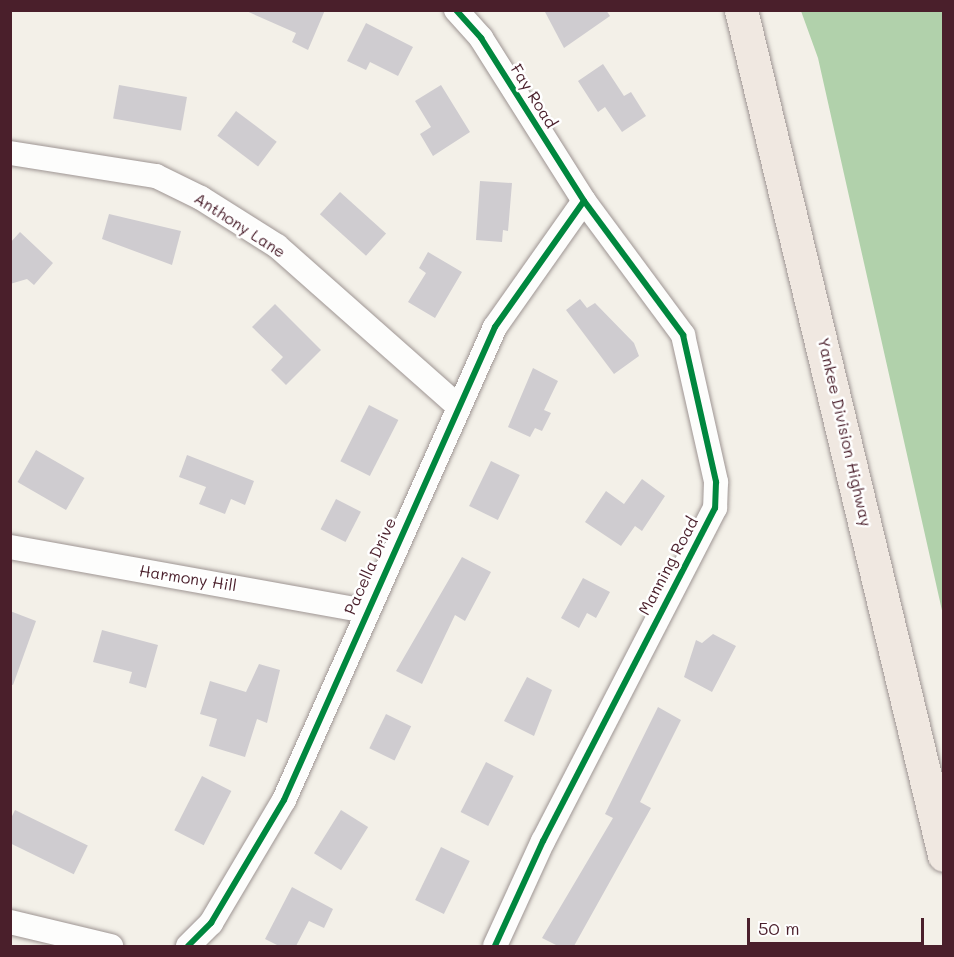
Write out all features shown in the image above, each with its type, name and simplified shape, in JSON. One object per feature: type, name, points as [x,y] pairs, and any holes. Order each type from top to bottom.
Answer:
[{"type":"highway","name":"Yankee Division Highway","points":[[741,10],[944,855]]},
{"type":"street","name":"Fay Road","points":[[456,10],[481,38],[584,201]]},
{"type":"street","name":"Anthony Lane","points":[[10,153],[156,176],[201,198],[277,246],[457,405]]},
{"type":"street","name":"Pacella Drive","points":[[188,946],[211,923],[284,800],[364,611],[457,405],[495,327],[584,201]]},
{"type":"street","name":"Manning Road","points":[[495,946],[543,841],[715,508],[716,482],[683,335],[584,201]]},
{"type":"street","name":"Harmony Hill","points":[[10,547],[364,611]]},
{"type":"street","points":[[10,922],[111,946]]},
{"type":"green space","points":[[801,11],[943,11],[943,615],[818,58]]},
{"type":"building","points":[[244,10],[325,10],[308,50],[292,42],[296,33]]},
{"type":"building","points":[[544,10],[606,10],[610,16],[564,48]]},
{"type":"building","points":[[366,23],[413,47],[398,76],[370,62],[366,70],[347,61]]},
{"type":"building","points":[[603,64],[624,96],[631,92],[646,116],[622,132],[605,107],[598,112],[578,81]]},
{"type":"building","points":[[119,85],[187,97],[181,130],[113,118]]},
{"type":"building","points":[[441,85],[470,132],[433,156],[420,134],[431,127],[415,101]]},
{"type":"building","points":[[236,111],[277,142],[258,166],[217,136]]},
{"type":"building","points":[[480,181],[512,183],[508,231],[503,230],[502,242],[476,240]]},
{"type":"building","points":[[340,192],[386,233],[366,256],[320,214]]},
{"type":"building","points":[[109,214],[181,231],[172,265],[102,239]]},
{"type":"building","points":[[20,232],[53,263],[34,285],[27,279],[10,284],[10,243]]},
{"type":"building","points":[[428,252],[462,272],[435,318],[408,302],[426,273],[419,268]]},
{"type":"building","points":[[580,299],[587,308],[595,303],[634,343],[639,356],[614,374],[566,310]]},
{"type":"building","points":[[275,304],[321,350],[286,385],[271,370],[283,357],[252,327]]},
{"type":"building","points":[[533,368],[558,381],[544,410],[551,413],[542,431],[535,428],[530,437],[508,427]]},
{"type":"building","points":[[369,405],[398,420],[370,476],[340,461]]},
{"type":"building","points":[[36,450],[84,478],[66,510],[18,482]]},
{"type":"building","points":[[187,455],[254,481],[245,505],[231,499],[225,514],[199,504],[206,487],[179,477]]},
{"type":"building","points":[[491,461],[520,475],[498,520],[469,506]]},
{"type":"building","points":[[642,479],[665,496],[642,531],[635,526],[621,546],[585,522],[606,491],[624,504]]},
{"type":"building","points":[[336,499],[361,512],[346,542],[321,529]]},
{"type":"building","points":[[462,557],[491,572],[465,621],[455,615],[422,684],[396,671]]},
{"type":"building","points":[[583,578],[610,592],[596,618],[587,613],[579,628],[561,618]]},
{"type":"building","points":[[10,611],[36,621],[13,685],[10,684]]},
{"type":"building","points":[[102,630],[158,645],[146,688],[129,683],[132,672],[93,662]]},
{"type":"building","points":[[713,634],[736,646],[712,692],[684,677],[696,640],[702,643]]},
{"type":"building","points":[[259,664],[280,670],[267,723],[257,719],[245,757],[209,746],[217,719],[200,714],[210,681],[246,692]]},
{"type":"building","points":[[527,677],[552,690],[534,736],[504,721]]},
{"type":"building","points":[[658,707],[681,720],[640,802],[651,808],[574,946],[558,946],[542,938],[613,818],[605,814]]},
{"type":"building","points":[[386,714],[411,726],[395,760],[369,748]]},
{"type":"building","points":[[486,762],[514,776],[488,826],[461,812]]},
{"type":"building","points":[[202,776],[231,791],[204,845],[174,830]]},
{"type":"building","points":[[15,810],[88,846],[74,874],[10,843],[10,820]]},
{"type":"building","points":[[341,810],[368,827],[341,870],[314,853]]},
{"type":"building","points":[[441,847],[470,861],[444,914],[415,900]]},
{"type":"building","points":[[292,887],[333,909],[324,928],[309,921],[296,946],[279,946],[265,939]]},
{"type":"cycle path","points":[[456,10],[481,38],[584,201],[683,335],[716,482],[715,508],[543,841],[495,946]]},
{"type":"cycle path","points":[[188,946],[211,923],[284,800],[495,327],[584,201]]}]
